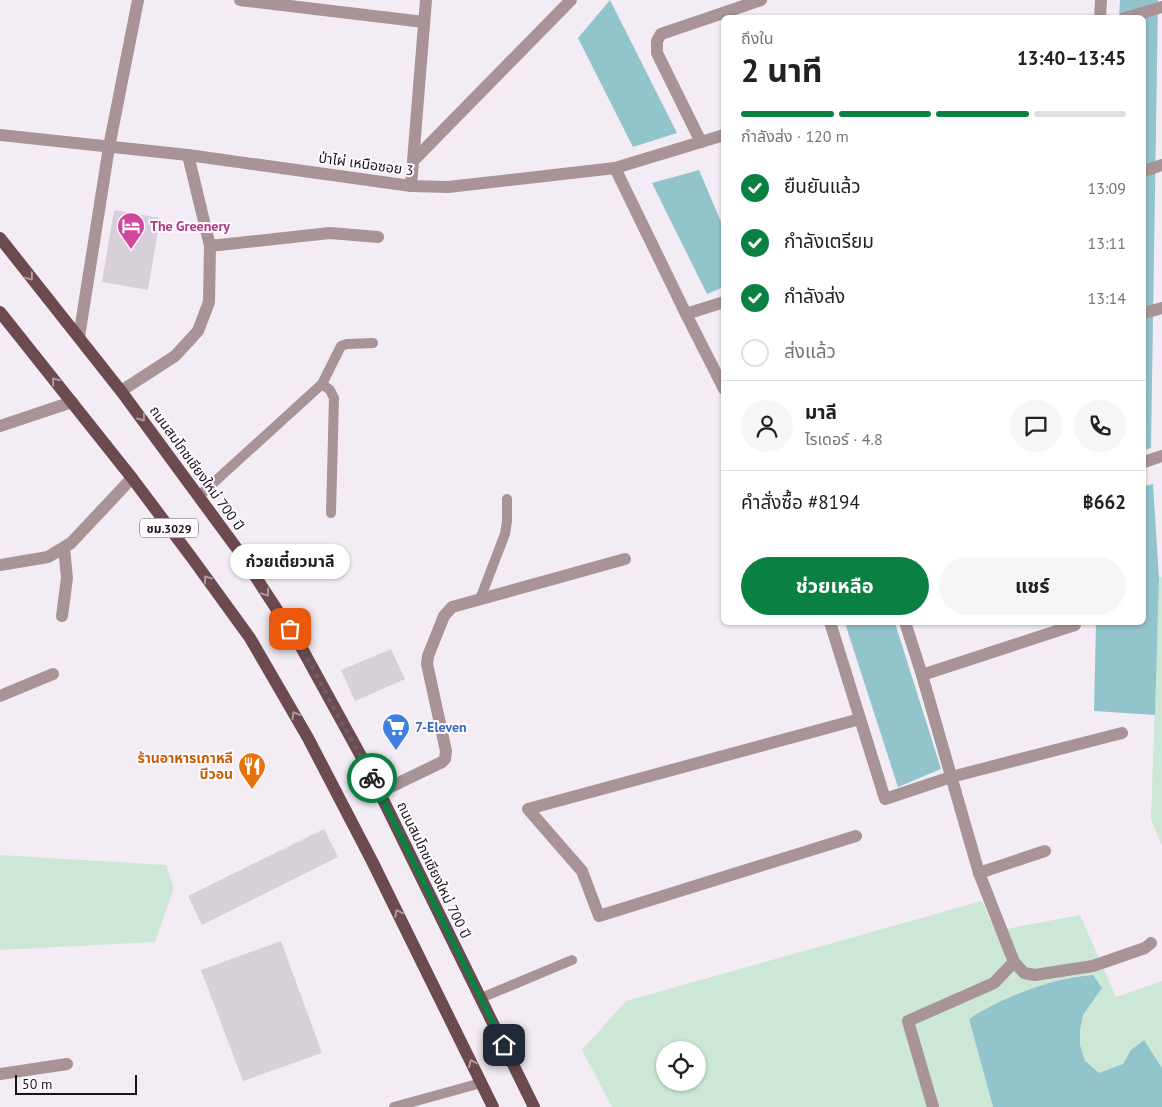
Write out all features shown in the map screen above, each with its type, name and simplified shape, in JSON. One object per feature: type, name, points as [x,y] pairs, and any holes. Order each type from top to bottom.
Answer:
[{"type":"main road","name":"ถนนสมโภชเชียงใหม่ 700 ปี","points":[[0,238],[121,391],[238,550],[300,645],[380,792],[534,1107]]},
{"type":"main road","name":"ชม.3029","points":[[0,312],[132,478],[250,638],[308,738],[372,861],[493,1107]]},
{"type":"street","points":[[79,337],[109,147],[138,0]]},
{"type":"street","points":[[240,0],[424,22]]},
{"type":"street","points":[[411,186],[426,0]]},
{"type":"street","points":[[413,161],[571,0]]},
{"type":"street","points":[[718,0],[723,12]]},
{"type":"street","points":[[701,142],[657,52],[657,41],[661,34],[761,0]]},
{"type":"street","points":[[1100,15],[1101,0]]},
{"type":"street","points":[[1135,15],[1162,7]]},
{"type":"street","name":"ป่าไผ่ เหนือซอย 3","points":[[0,135],[188,155],[411,186],[448,187],[615,168],[721,137]]},
{"type":"street","points":[[121,391],[175,356],[198,332],[209,302],[210,246],[188,155]]},
{"type":"street","points":[[1146,170],[1162,166]]},
{"type":"street","points":[[615,168],[721,383]]},
{"type":"street","points":[[210,246],[330,233],[378,237]]},
{"type":"street","points":[[686,314],[721,303]]},
{"type":"street","points":[[1146,313],[1162,308]]},
{"type":"street","points":[[0,426],[72,402]]},
{"type":"street","points":[[1146,461],[1162,456]]},
{"type":"street","points":[[0,564],[48,557],[71,544],[132,478]]},
{"type":"street","points":[[62,616],[67,578],[64,548]]},
{"type":"street","points":[[380,792],[442,762],[445,758],[446,751],[427,664],[428,656],[444,616],[452,607],[625,559]]},
{"type":"street","points":[[831,625],[885,799],[951,777],[1122,733]]},
{"type":"street","points":[[906,625],[922,674],[979,873],[1014,962],[1024,973],[1034,976],[1093,966],[1144,948],[1151,943]]},
{"type":"street","points":[[922,674],[1075,625]]},
{"type":"street","points":[[0,696],[53,674]]},
{"type":"street","points":[[856,836],[599,916],[582,871],[528,808],[860,719]]},
{"type":"street","points":[[979,873],[1045,851]]},
{"type":"street","points":[[933,1107],[908,1021],[994,983],[1014,962]]},
{"type":"street","points":[[0,1074],[67,1064]]},
{"type":"lane","points":[[198,496],[322,384],[341,346],[373,343]]},
{"type":"lane","points":[[322,384],[330,390],[334,398],[331,513]]},
{"type":"lane","points":[[480,599],[505,534],[507,499]]},
{"type":"lane","points":[[481,998],[572,960]]},
{"type":"lane","points":[[394,1107],[481,1083]]},
{"type":"green space","points":[[1162,577],[1162,845],[1151,820],[1159,578]]},
{"type":"green space","points":[[0,855],[166,865],[174,888],[155,942],[0,950]]},
{"type":"green space","points":[[982,901],[995,931],[1080,915],[1116,997],[1162,981],[1162,1068],[1144,1041],[1131,1050],[1123,1064],[1099,1074],[1085,1061],[1080,1045],[1083,1015],[1102,988],[1077,976],[998,1003],[969,1019],[993,1107],[612,1107],[582,1050],[626,1001]]},
{"type":"water","points":[[610,0],[677,133],[633,147],[578,38]]},
{"type":"water","points":[[1120,0],[1158,0],[1151,448],[1146,449],[1146,15],[1119,15]]},
{"type":"water","points":[[699,170],[721,222],[721,288],[707,294],[652,183]]},
{"type":"water","points":[[1153,484],[1159,578],[1155,715],[1094,711],[1096,625],[1146,625],[1146,486]]},
{"type":"water","points":[[846,625],[896,625],[941,769],[898,787]]},
{"type":"water","points":[[1093,975],[1102,988],[1083,1015],[1080,1045],[1085,1061],[1099,1073],[1123,1064],[1131,1050],[1144,1040],[1162,1068],[1162,1107],[993,1107],[969,1019],[997,1003],[1028,990],[1061,980]]},
{"type":"building","name":"The Greenery","points":[[114,210],[160,218],[148,290],[102,282]]},
{"type":"building","points":[[391,649],[405,679],[355,701],[341,670]]},
{"type":"building","points":[[324,829],[338,857],[202,925],[188,896]]},
{"type":"building","points":[[281,941],[322,1053],[243,1081],[201,970]]},
{"type":"way so far","points":[[290,629],[372,778]]},
{"type":"place","name":"The Greenery","points":[[131,250]]},
{"type":"place","name":"ก๋วยเตี๋ยวมาลี","points":[[290,629]]},
{"type":"place","name":"7-Eleven","points":[[396,751]]},
{"type":"place","name":"ร้านอาหารเกาหลี บีวอน","points":[[252,790]]},
{"type":"route","points":[[372,778],[504,1045]]}]
